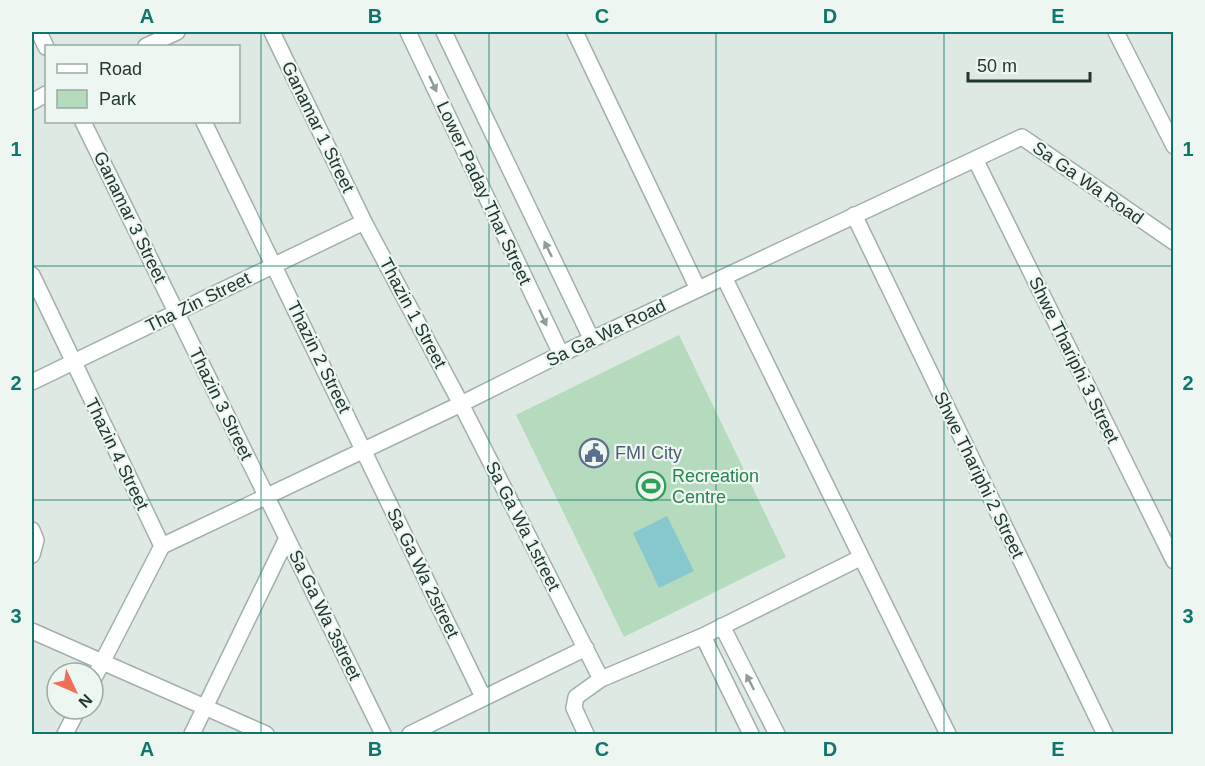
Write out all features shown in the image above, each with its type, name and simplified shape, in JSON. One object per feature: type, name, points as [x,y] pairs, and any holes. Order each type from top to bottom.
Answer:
[{"type":"street","name":"Ganamar 1 Street","points":[[272,32],[364,222]]},
{"type":"street","name":"Lower Paday Thar Street","points":[[408,32],[561,354]]},
{"type":"street","name":"Lower Paday Thar Street","points":[[444,32],[592,339]]},
{"type":"street","points":[[575,32],[698,289]]},
{"type":"street","points":[[1116,32],[1173,146]]},
{"type":"street","points":[[148,45],[167,37]]},
{"type":"street","name":"Ganamar 3 Street","points":[[83,123],[176,312]]},
{"type":"street","name":"Thazin 2 Street","points":[[204,123],[363,449]]},
{"type":"street","name":"Sa Ga Wa Road","points":[[162,546],[592,339],[1022,137],[1173,242]]},
{"type":"street","name":"Shwe Thariphi 3 Street","points":[[975,159],[1173,561]]},
{"type":"street","name":"Shwe Thariphi 2 Street","points":[[854,215],[1105,735]]},
{"type":"street","name":"Tha Zin Street","points":[[32,382],[364,222]]},
{"type":"street","name":"Thazin 1 Street","points":[[364,222],[461,404]]},
{"type":"street","name":"Thazin 4 Street","points":[[32,274],[162,546]]},
{"type":"street","points":[[723,277],[948,735]]},
{"type":"street","name":"Thazin 3 Street","points":[[176,312],[266,496]]},
{"type":"street","name":"Sa Ga Wa 1street","points":[[461,404],[600,679]]},
{"type":"street","name":"Sa Ga Wa 2street","points":[[363,449],[483,697]]},
{"type":"street","name":"Sa Ga Wa 3street","points":[[266,496],[383,735]]},
{"type":"street","points":[[32,530],[36,540],[32,555]]},
{"type":"street","points":[[192,735],[287,538]]},
{"type":"street","points":[[103,661],[162,546]]},
{"type":"street","points":[[586,735],[574,708],[576,697],[600,679],[703,636],[860,558]]},
{"type":"street","points":[[722,626],[777,735]]},
{"type":"street","points":[[32,631],[98,661]]},
{"type":"street","points":[[703,636],[751,735]]},
{"type":"street","points":[[410,735],[586,648]]},
{"type":"street","points":[[105,664],[205,706],[266,735]]},
{"type":"street","points":[[65,735],[72,721]]},
{"type":"green space","name":"Recreation Centre","points":[[679,335],[786,557],[624,637],[516,415]]},
{"type":"water","points":[[667,516],[694,571],[659,588],[633,533]]},
{"type":"place","name":"FMI City","points":[[594,453]]},
{"type":"place","name":"Recreation Centre","points":[[651,486]]}]
